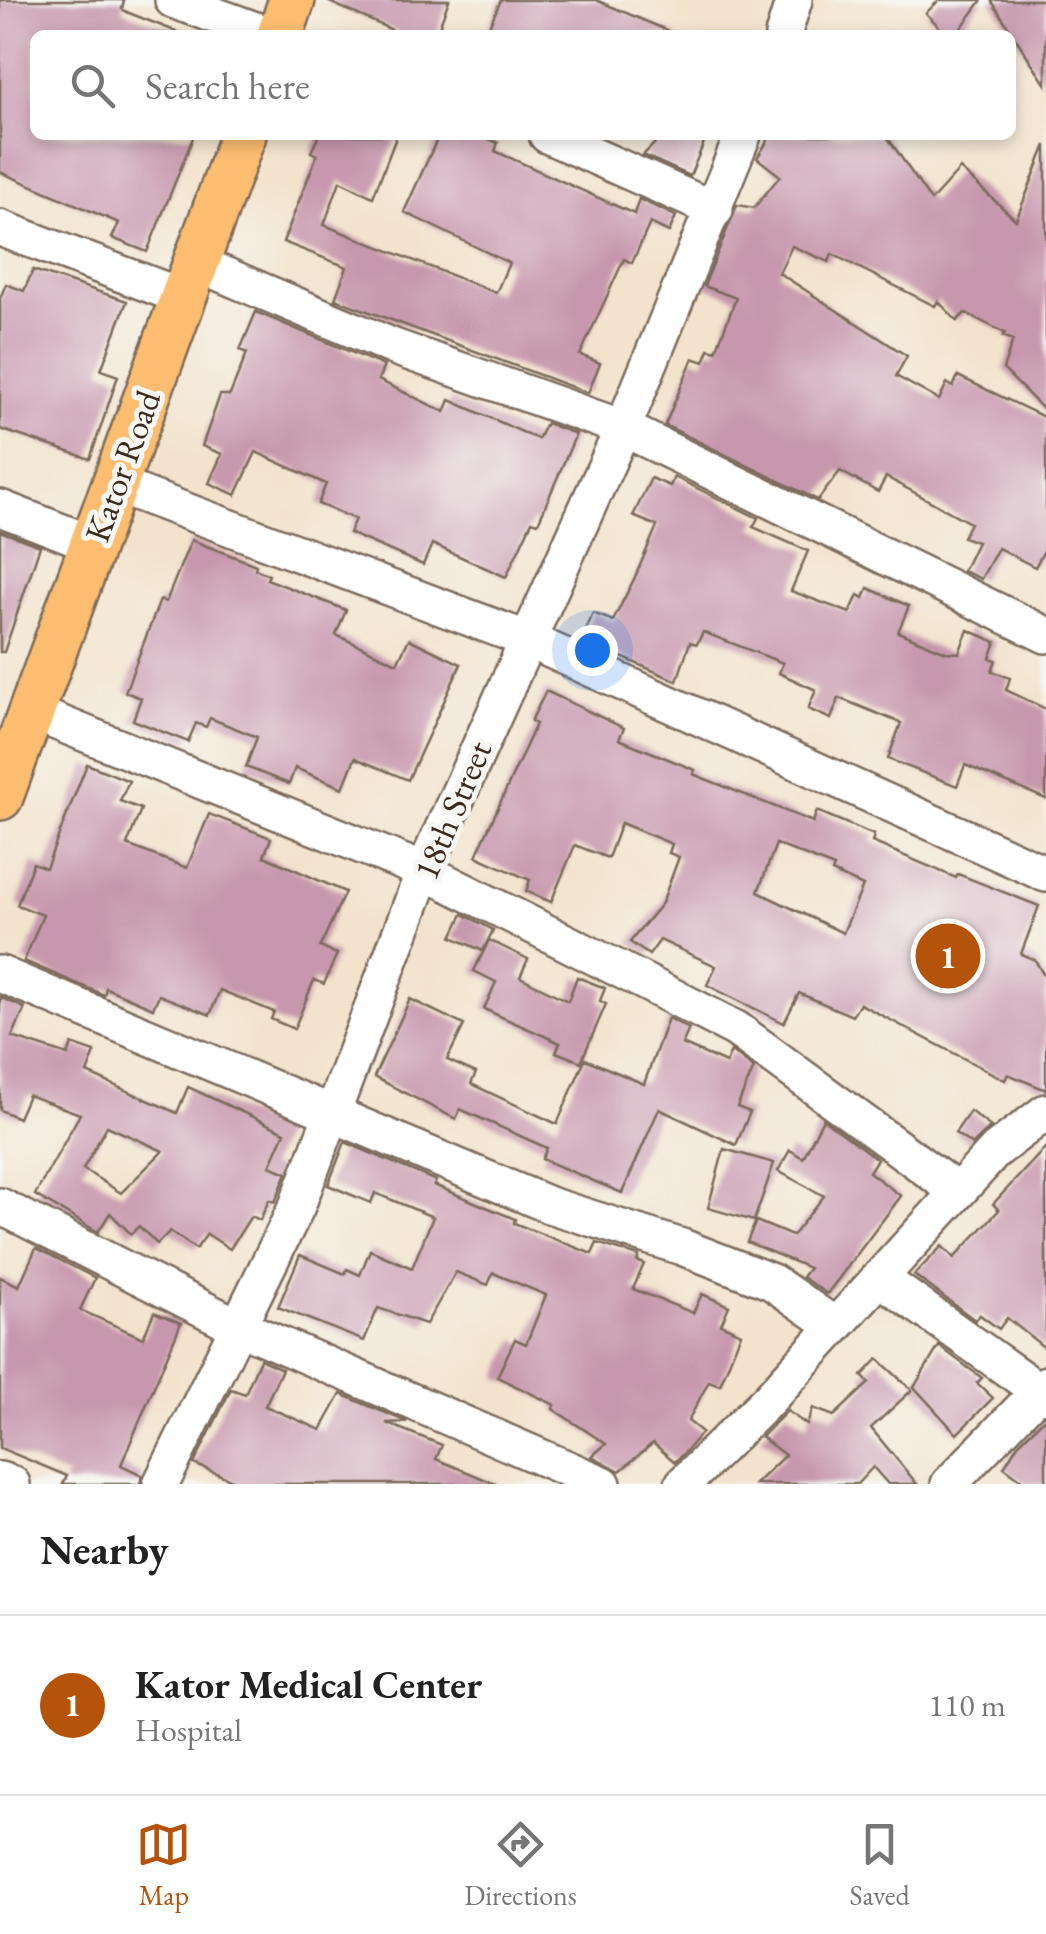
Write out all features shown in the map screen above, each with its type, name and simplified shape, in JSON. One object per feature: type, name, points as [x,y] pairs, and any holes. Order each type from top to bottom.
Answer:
[{"type":"main road","name":"Kator Road","points":[[1,790],[241,140]]},
{"type":"street","points":[[173,0],[286,26]]},
{"type":"street","points":[[785,30],[794,0]]},
{"type":"street","points":[[558,140],[714,210]]},
{"type":"street","name":"18th Street","points":[[161,1484],[296,1206],[424,871],[622,428],[741,140]]},
{"type":"street","points":[[0,228],[190,280],[622,428],[1046,635]]},
{"type":"street","points":[[114,484],[526,639],[1045,871]]},
{"type":"street","points":[[0,508],[94,544]]},
{"type":"street","points":[[32,712],[424,871],[736,1030],[957,1191]]},
{"type":"street","points":[[0,974],[549,1205],[682,1246],[772,1282],[834,1325]]},
{"type":"street","points":[[684,1484],[768,1400],[996,1150],[1046,1112]]},
{"type":"street","points":[[0,1206],[235,1325],[603,1484]]},
{"type":"street","points":[[880,1278],[968,1344],[1044,1390],[950,1484]]},
{"type":"street","points":[[0,1480],[12,1484]]},
{"type":"building","points":[[0,0],[124,0],[122,9],[172,30],[30,30],[30,140],[192,140],[147,252],[112,238],[119,223],[0,172]]},
{"type":"building","points":[[325,0],[449,0],[438,30],[392,30]]},
{"type":"building","points":[[501,0],[596,0],[666,30],[487,30]]},
{"type":"building","points":[[939,0],[982,0],[960,30],[942,30],[926,13]]},
{"type":"building","points":[[991,0],[1046,0],[1046,85],[1016,39],[1016,30],[1010,30]]},
{"type":"building","points":[[317,140],[395,140],[373,197],[340,181],[324,225],[496,293],[509,263],[404,212],[437,140],[492,140],[498,143],[495,151],[634,214],[639,199],[676,216],[669,232],[650,223],[632,263],[624,259],[580,355],[600,363],[588,393],[335,299],[347,267],[283,242],[317,155],[311,152]]},
{"type":"building","points":[[658,140],[705,140],[690,176],[643,155]]},
{"type":"building","points":[[768,140],[889,140],[931,201],[960,169],[1016,220],[1046,145],[1046,412],[1003,369],[1013,340],[1003,336],[1005,333],[965,313],[957,321],[938,301],[935,306],[832,254],[829,262],[792,246],[779,273],[907,356],[896,376],[939,400],[947,383],[953,387],[958,376],[1046,418],[1046,547],[1035,567],[998,548],[981,579],[963,571],[977,542],[963,537],[970,523],[886,477],[878,492],[840,471],[818,500],[665,425],[693,358],[704,362],[709,349],[716,351],[736,298],[704,286],[737,205],[754,208],[780,176],[757,158]]},
{"type":"building","points":[[33,270],[127,301],[101,370],[118,376],[90,459],[0,429],[0,298],[6,284],[24,291]]},
{"type":"building","points":[[256,312],[384,366],[378,380],[445,412],[450,400],[538,439],[546,423],[576,434],[538,523],[532,521],[506,577],[432,544],[423,565],[349,533],[355,519],[318,504],[326,484],[256,452],[236,495],[209,483],[222,454],[202,446],[220,395],[230,395],[247,353],[240,350]]},
{"type":"building","points":[[674,477],[758,518],[753,527],[808,551],[791,591],[850,613],[858,595],[864,598],[868,588],[909,606],[898,632],[946,652],[959,653],[968,630],[996,642],[990,658],[996,660],[992,671],[1010,678],[1006,690],[1046,709],[1046,799],[965,765],[957,786],[888,759],[901,723],[839,698],[831,719],[808,709],[816,690],[779,673],[783,663],[703,632],[697,644],[690,642],[677,681],[582,640],[593,613],[613,621],[657,526],[633,516],[651,478],[670,486]]},
{"type":"building","points":[[0,531],[40,546],[4,652],[0,652]]},
{"type":"building","points":[[191,540],[256,565],[255,569],[269,575],[267,579],[346,610],[336,635],[397,663],[409,639],[461,664],[408,780],[355,758],[343,788],[295,768],[289,784],[246,767],[257,737],[210,718],[206,727],[196,723],[188,742],[133,720],[141,698],[125,692],[160,600],[166,602]]},
{"type":"building","points":[[546,691],[624,728],[619,739],[695,770],[693,774],[813,822],[817,811],[874,835],[872,842],[956,878],[958,874],[1039,906],[1021,954],[1035,960],[1046,979],[1046,1090],[1008,1074],[1005,1080],[860,1004],[852,1016],[799,993],[784,1023],[707,985],[716,966],[660,940],[649,955],[630,942],[662,903],[679,857],[669,853],[672,844],[621,823],[608,858],[575,845],[551,902],[526,891],[530,880],[476,856],[536,724],[531,721]],"holes":[[[776,844],[834,867],[832,872],[863,886],[843,933],[758,892]]]},
{"type":"building","points":[[87,764],[129,781],[120,801],[141,809],[127,845],[187,868],[209,814],[271,838],[264,856],[345,892],[320,947],[337,954],[324,984],[314,980],[294,1029],[271,1019],[274,1012],[220,990],[210,1015],[159,995],[153,1008],[106,988],[104,995],[24,961],[43,915],[17,905],[33,863],[46,868]]},
{"type":"building","points":[[463,914],[493,930],[483,951],[452,937]]},
{"type":"building","points":[[489,940],[528,959],[520,977],[568,1001],[577,977],[605,988],[600,1001],[606,1004],[581,1062],[556,1052],[560,1043],[484,1009],[496,982],[474,971]]},
{"type":"building","points":[[0,997],[25,1008],[12,1037],[68,1055],[72,1044],[95,1052],[87,1073],[177,1113],[188,1087],[285,1132],[270,1166],[287,1173],[275,1202],[269,1200],[260,1220],[251,1216],[230,1249],[207,1234],[196,1249],[170,1231],[157,1244],[139,1226],[131,1234],[110,1213],[98,1232],[35,1195],[80,1114],[28,1095],[18,1118],[0,1110]],"holes":[[[107,1126],[163,1151],[121,1193],[83,1169]]]},
{"type":"building","points":[[410,999],[464,1025],[447,1060],[476,1073],[471,1084],[557,1124],[585,1059],[644,1084],[668,1018],[689,1029],[682,1044],[726,1063],[731,1051],[754,1068],[737,1107],[750,1112],[736,1145],[659,1109],[622,1193],[542,1159],[547,1148],[460,1109],[456,1119],[374,1077]]},
{"type":"building","points":[[970,1111],[991,1127],[972,1145],[955,1133]]},
{"type":"building","points":[[823,1119],[877,1159],[869,1172],[901,1196],[827,1294],[802,1277],[809,1268],[747,1242],[756,1221],[792,1236],[824,1196],[778,1171],[790,1150],[803,1158]]},
{"type":"building","points":[[345,1142],[436,1181],[434,1185],[515,1219],[514,1223],[592,1254],[597,1243],[639,1256],[637,1261],[644,1264],[633,1289],[693,1313],[702,1294],[729,1306],[721,1324],[741,1333],[720,1385],[709,1381],[688,1421],[702,1432],[686,1451],[675,1462],[653,1443],[620,1471],[592,1456],[606,1444],[553,1409],[555,1405],[497,1377],[515,1339],[526,1344],[546,1295],[493,1273],[488,1285],[456,1272],[426,1324],[378,1308],[364,1341],[278,1307],[300,1255],[345,1274],[347,1269],[360,1275],[370,1250],[412,1268],[433,1217],[375,1193],[371,1203],[328,1185]]},
{"type":"building","points":[[1046,1147],[1046,1349],[1007,1318],[999,1329],[980,1315],[975,1320],[914,1275],[942,1246],[954,1258],[999,1210],[993,1204]]},
{"type":"building","points":[[724,1149],[774,1163],[754,1221],[708,1208]]},
{"type":"building","points":[[36,1248],[95,1278],[80,1310],[143,1338],[154,1312],[181,1323],[121,1465],[142,1475],[140,1484],[63,1484],[67,1476],[0,1448],[0,1277],[19,1286]]},
{"type":"building","points":[[939,1346],[982,1378],[977,1383],[993,1398],[957,1434],[914,1387]]},
{"type":"building","points":[[260,1359],[282,1369],[265,1406],[321,1430],[341,1394],[407,1422],[386,1423],[442,1445],[436,1459],[496,1484],[242,1484],[194,1464],[231,1389],[245,1394]]},
{"type":"building","points":[[878,1359],[912,1390],[871,1428],[917,1484],[888,1484],[873,1467],[857,1484],[755,1484],[785,1455],[761,1437],[787,1411],[807,1425],[813,1408],[834,1416],[869,1383],[862,1376]]},
{"type":"building","points":[[1046,1417],[1046,1484],[1027,1484],[1004,1467],[1018,1444]]},
{"type":"place","name":"Kator Medical Center","points":[[948,956]]}]
